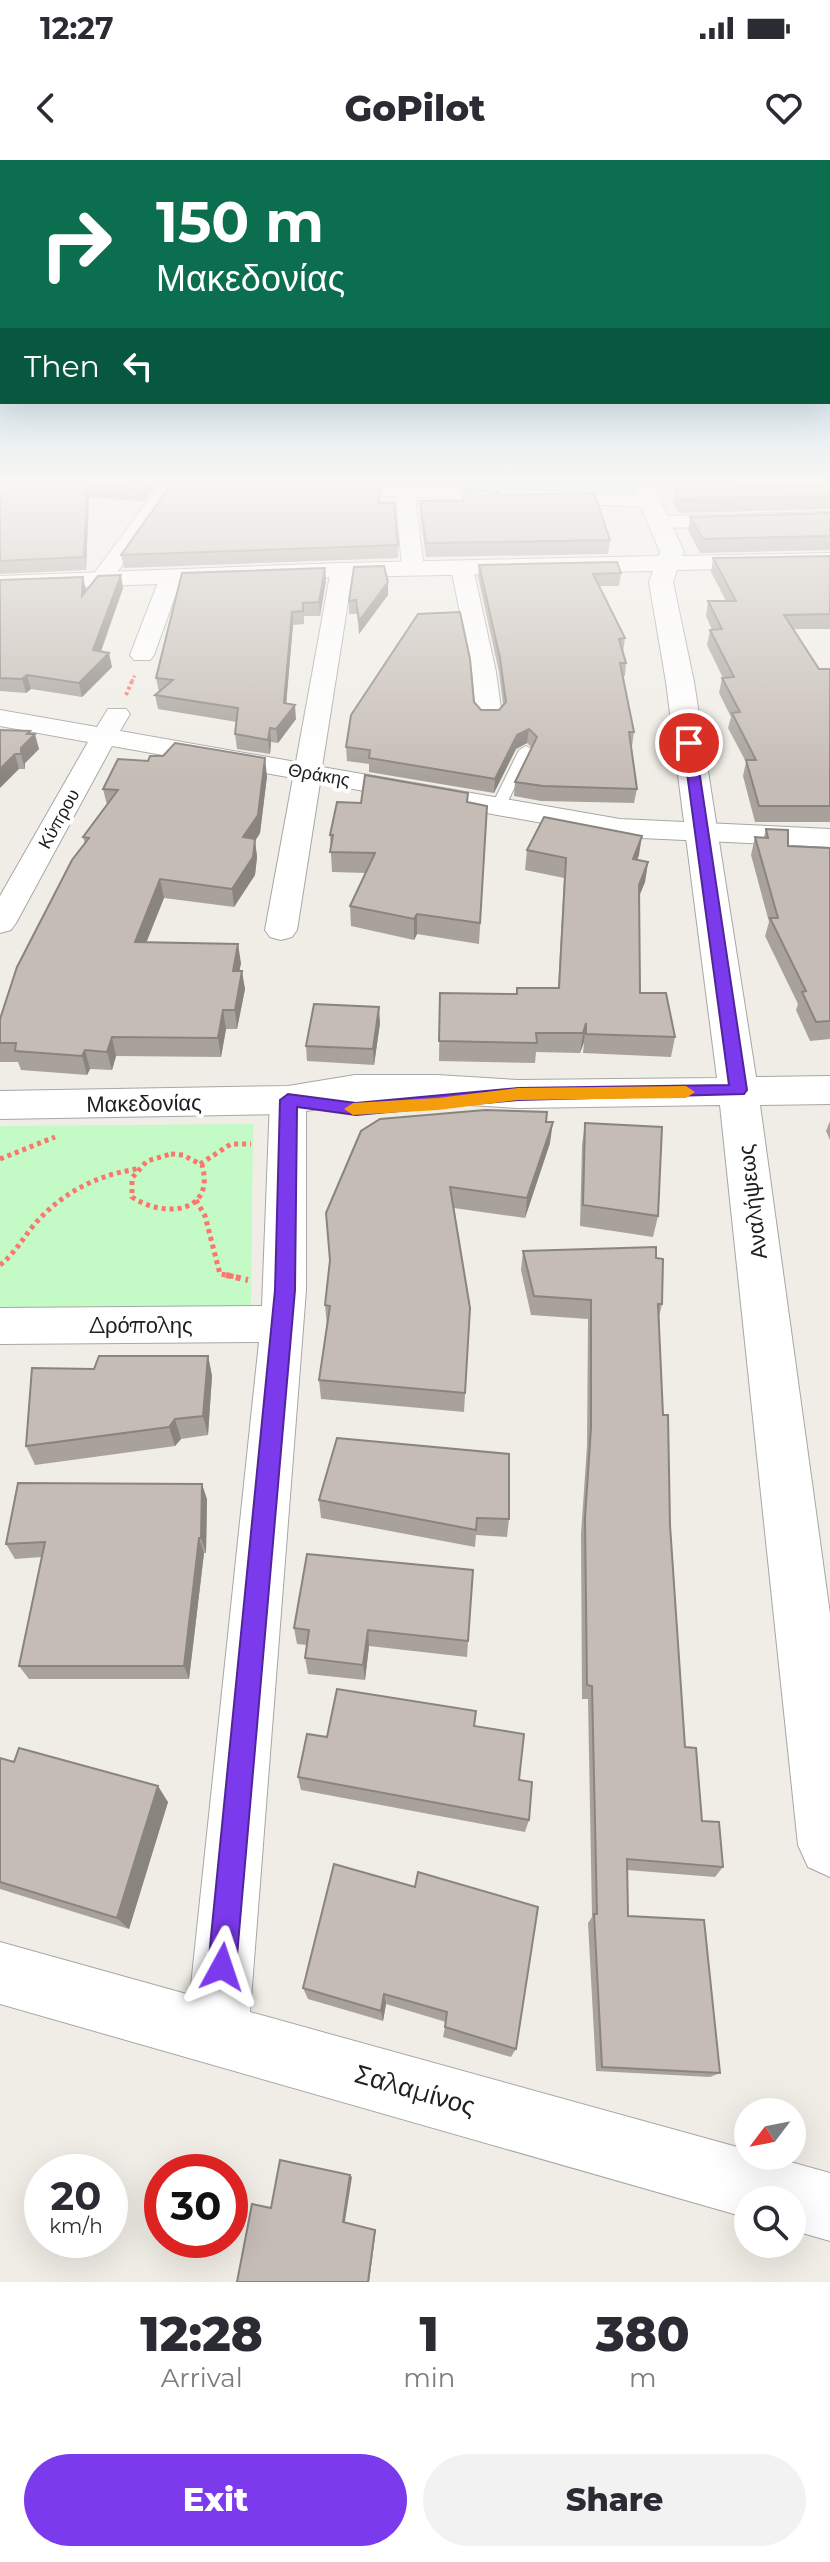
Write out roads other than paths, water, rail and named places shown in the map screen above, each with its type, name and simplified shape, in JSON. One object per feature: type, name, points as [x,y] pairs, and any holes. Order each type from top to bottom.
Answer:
[{"type":"street","points":[[0,583],[100,579]]},
{"type":"street","points":[[142,655],[170,579]]},
{"type":"street","points":[[281,930],[340,579]]},
{"type":"street","points":[[464,579],[484,672],[489,716]]},
{"type":"street","name":"Αναλήψεως","points":[[661,579],[680,682],[738,1090],[830,1845]]},
{"type":"street","name":"Θράκης","points":[[0,718],[112,725],[308,773],[620,828],[830,838]]},
{"type":"street","name":"Κύπρου","points":[[0,923],[112,725]]},
{"type":"street","name":"Μακεδονίας","points":[[0,1105],[288,1121],[356,1109],[518,1094],[830,1090]]},
{"type":"street","points":[[217,2034],[284,1307],[288,1121]]},
{"type":"street","name":"Δρόπολης","points":[[0,1326],[284,1307]]},
{"type":"street","name":"Σαλαμίνος","points":[[0,1973],[830,2207]]},
{"type":"lane","points":[[498,807],[526,750]]}]
